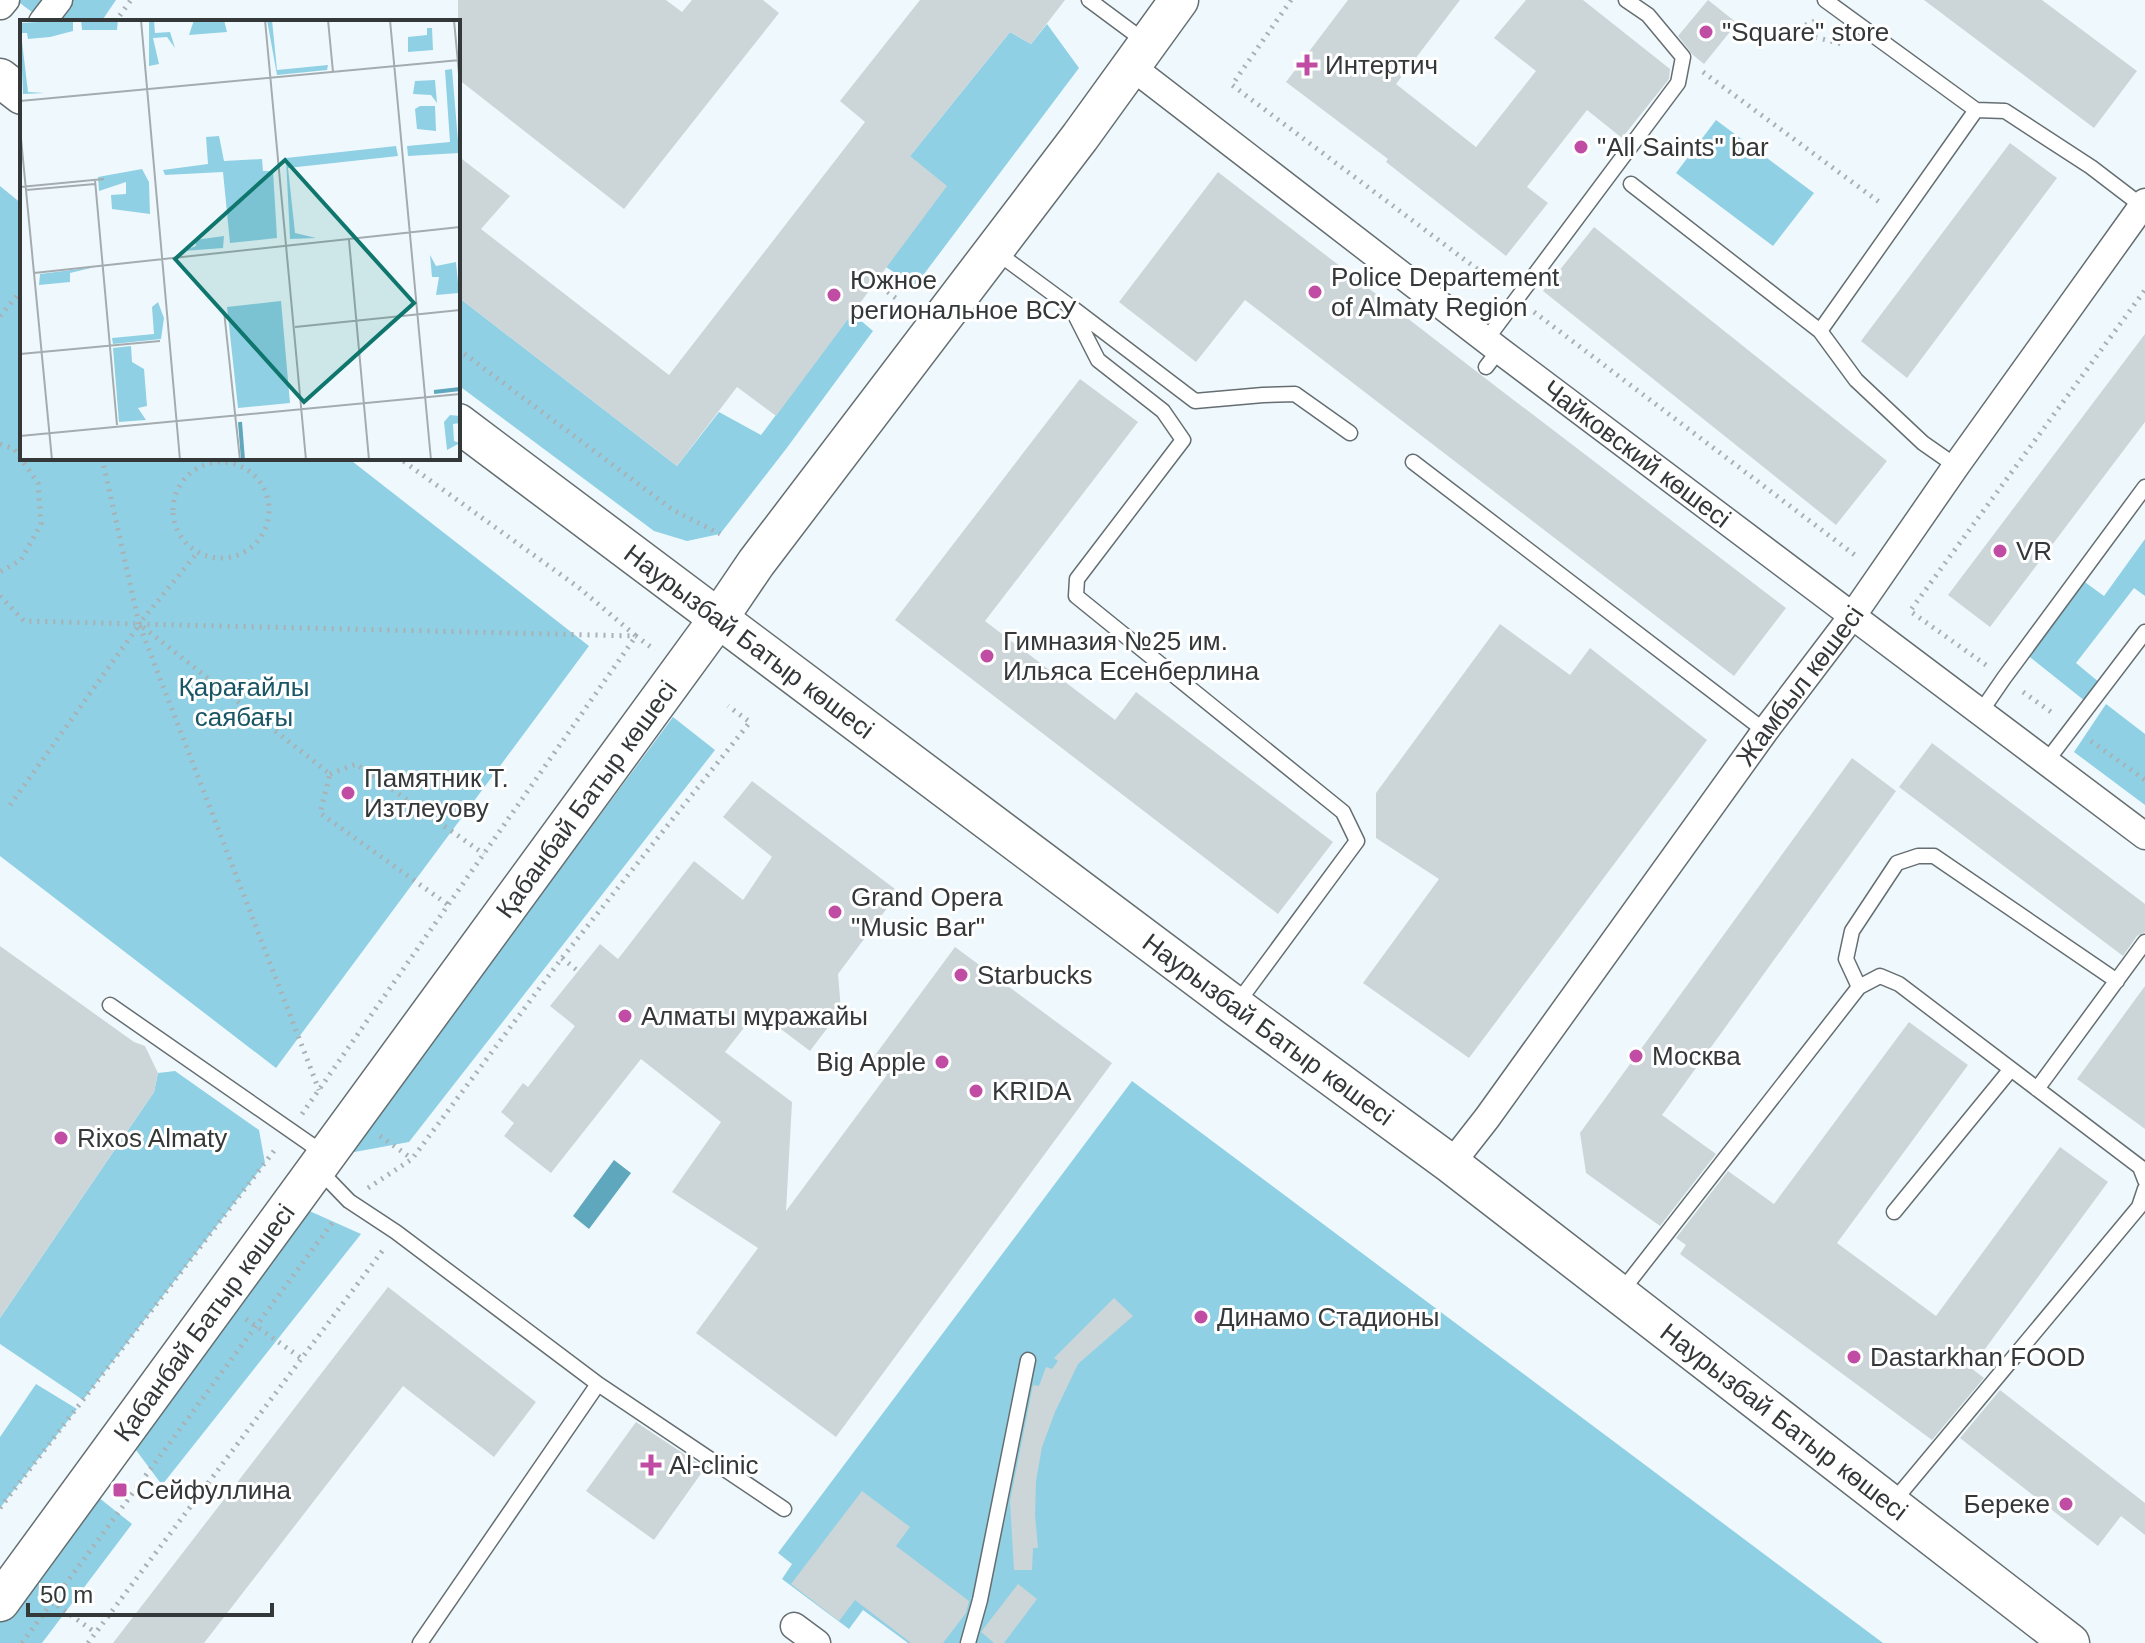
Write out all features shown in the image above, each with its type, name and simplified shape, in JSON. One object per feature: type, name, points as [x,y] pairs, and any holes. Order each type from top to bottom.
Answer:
[{"type":"main road","name":"Қабанбай Батыр көшесі","points":[[9,1589],[756,563],[995,250],[1179,0]]},
{"type":"main road","points":[[0,78],[20,93]]},
{"type":"main road","name":"Наурызбай Батыр көшесі","points":[[460,425],[1235,1006],[1451,1164],[2070,1643]]},
{"type":"street","points":[[1,6],[6,0]]},
{"type":"street","points":[[44,20],[59,0]]},
{"type":"street","name":"Чайковский көшесі","points":[[1140,55],[1491,353],[1853,615],[2145,836]]},
{"type":"street","name":"Жамбыл көшесі","points":[[1451,1164],[1765,731],[1853,615],[2144,204]]},
{"type":"street","points":[[794,1626],[817,1643]]},
{"type":"lane","points":[[1089,0],[1140,55]]},
{"type":"lane","points":[[1491,353],[1517,299],[1678,83],[1683,57],[1648,15],[1626,0]]},
{"type":"lane","points":[[1825,0],[1976,110],[2005,111],[2144,204]]},
{"type":"lane","points":[[1820,331],[1976,110]]},
{"type":"lane","points":[[1631,184],[1820,331],[1856,380],[1923,443],[1956,466]]},
{"type":"lane","points":[[995,250],[1195,401],[1295,394],[1350,433]]},
{"type":"lane","points":[[1071,307],[1098,360],[1163,411],[1183,440],[1077,579],[1076,596],[1343,812],[1357,841],[1235,1006]]},
{"type":"lane","points":[[1413,462],[1765,731]]},
{"type":"lane","points":[[1980,713],[2145,487]]},
{"type":"lane","points":[[2046,762],[2145,632]]},
{"type":"lane","points":[[1859,987],[1846,959],[1852,931],[1897,863],[1918,856],[1934,856],[2117,981]]},
{"type":"lane","points":[[2037,1089],[2145,942]]},
{"type":"lane","points":[[1618,1295],[1859,987],[1880,976],[1899,984],[2140,1167],[2145,1180]]},
{"type":"lane","points":[[110,1005],[290,1130],[322,1162],[349,1201],[396,1232],[598,1384],[784,1509]]},
{"type":"lane","points":[[1894,1212],[2011,1069]]},
{"type":"lane","points":[[1891,1505],[2139,1207],[2145,1189]]},
{"type":"lane","points":[[968,1643],[980,1600],[1028,1360]]},
{"type":"lane","points":[[420,1643],[598,1384]]},
{"type":"path","points":[[116,20],[131,0]]},
{"type":"path","points":[[1291,0],[1232,85],[1856,556],[1864,544]]},
{"type":"path","points":[[1776,38],[1840,11]]},
{"type":"path","points":[[1683,57],[1900,217]]},
{"type":"path","points":[[875,282],[897,299]]},
{"type":"path","points":[[2145,290],[1910,611],[2145,780]]},
{"type":"path","points":[[0,316],[20,292]]},
{"type":"path","points":[[460,350],[673,510],[720,534]]},
{"type":"path","points":[[0,444],[14,449],[20,458]]},
{"type":"path","points":[[0,572],[21,560],[41,524],[38,483],[22,460]]},
{"type":"path","points":[[102,460],[139,624],[319,1091]]},
{"type":"path","points":[[402,460],[578,587],[658,653]]},
{"type":"path","points":[[211,462],[231,462],[250,471],[268,496],[269,517],[264,533],[249,550],[223,559],[197,553],[179,535],[172,513],[177,491],[190,473],[211,462]]},
{"type":"path","points":[[10,805],[139,624],[197,553]]},
{"type":"path","points":[[0,596],[24,621],[636,636]]},
{"type":"path","points":[[139,624],[330,774]]},
{"type":"path","points":[[0,1508],[319,1091],[636,636]]},
{"type":"path","points":[[22,1643],[349,1201],[412,1159],[562,958],[750,722],[728,706]]},
{"type":"path","points":[[330,774],[356,764],[484,854]]},
{"type":"path","points":[[330,774],[320,813],[447,904]]},
{"type":"path","points":[[562,958],[578,971]]},
{"type":"path","points":[[376,1133],[412,1159]]},
{"type":"path","points":[[88,1643],[396,1232]]},
{"type":"path","points":[[220,1301],[301,1358]]},
{"type":"path","points":[[9,1589],[53,1601],[96,1633]]},
{"type":"green space","points":[[16,0],[116,0],[102,20],[42,20]]},
{"type":"green space","points":[[1047,24],[1079,68],[915,286],[886,267],[910,156],[1010,32],[1031,44]]},
{"type":"green space","points":[[1716,120],[1814,193],[1773,246],[1676,173]]},
{"type":"green space","name":"Қарағайлы саябағы","points":[[0,186],[20,202],[20,460],[351,460],[589,646],[276,1068],[0,856]]},
{"type":"green space","points":[[460,299],[677,466],[719,412],[761,435],[852,313],[873,331],[720,534],[687,541],[654,531],[460,386]]},
{"type":"green space","points":[[2145,539],[2145,596],[2134,588],[2076,663],[2100,683],[2085,701],[2026,654],[2082,580],[2104,596]]},
{"type":"green space","points":[[2106,704],[2145,734],[2145,805],[2074,752]]},
{"type":"green space","points":[[673,717],[715,750],[409,1142],[349,1153]]},
{"type":"green space","points":[[175,1071],[259,1130],[265,1163],[83,1400],[0,1344],[0,1318],[154,1092],[158,1073]]},
{"type":"green space","name":"Динамо Стадионы","points":[[1132,1081],[1883,1643],[908,1643],[863,1610],[849,1629],[782,1579],[792,1564],[778,1553]]},
{"type":"green space","points":[[305,1209],[361,1234],[162,1485],[130,1442]]},
{"type":"green space","points":[[36,1384],[77,1409],[0,1508],[0,1437]]},
{"type":"green space","points":[[93,1493],[132,1524],[42,1643],[0,1643],[0,1621]]},
{"type":"shaded area","points":[[614,1160],[631,1173],[589,1229],[573,1216]]},
{"type":"building","points":[[458,0],[666,0],[682,12],[692,0],[763,0],[779,13],[624,209],[460,81]]},
{"type":"building","points":[[920,0],[1065,0],[1031,44],[1010,32],[910,156],[947,186],[776,416],[737,387],[677,466],[460,299],[460,158],[510,196],[481,229],[669,375],[865,122],[840,101]]},
{"type":"building","points":[[1348,0],[1460,0],[1396,84],[1476,147],[1536,71],[1494,38],[1526,0],[1583,0],[1670,69],[1669,79],[1622,138],[1587,110],[1527,187],[1548,203],[1506,256],[1386,162],[1388,159],[1286,82]]},
{"type":"building","name":"\"Square\" store","points":[[1708,0],[1737,23],[1704,64],[1678,36]]},
{"type":"building","points":[[1924,0],[2042,0],[2137,71],[2094,128]]},
{"type":"building","points":[[2010,143],[2057,178],[1907,378],[1861,341]]},
{"type":"building","points":[[1218,172],[1786,608],[1734,676],[1245,300],[1196,362],[1119,302]]},
{"type":"building","points":[[1594,227],[1887,461],[1836,525],[1543,291]]},
{"type":"building","points":[[2145,334],[2145,422],[1990,627],[1948,595]]},
{"type":"building","name":"Гимназия №25 им. Ильяса Есенберлина","points":[[1080,379],[1138,422],[985,621],[1115,720],[1136,692],[1333,842],[1278,914],[895,620]]},
{"type":"building","points":[[1500,624],[1570,675],[1590,648],[1707,740],[1469,1058],[1363,983],[1439,879],[1376,838],[1376,793]]},
{"type":"building","points":[[1932,743],[2145,904],[2145,932],[2137,936],[2123,956],[1899,787]]},
{"type":"building","points":[[1852,758],[1896,791],[1662,1115],[1716,1154],[1660,1226],[1586,1173],[1580,1133]]},
{"type":"building","points":[[752,781],[899,892],[838,974],[841,1010],[810,1051],[757,1011],[725,1052],[792,1102],[786,1211],[887,1075],[870,1062],[955,947],[1112,1063],[836,1437],[696,1333],[758,1248],[672,1192],[721,1122],[641,1059],[551,1173],[504,1136],[514,1123],[501,1112],[523,1083],[528,1087],[575,1026],[550,1006],[600,944],[618,959],[694,861],[743,900],[772,857],[723,817]]},
{"type":"building","name":"Rixos Almaty","points":[[0,946],[134,1042],[145,1046],[158,1073],[154,1092],[0,1318]]},
{"type":"building","points":[[2145,986],[2145,1129],[2077,1079]]},
{"type":"building","points":[[1909,1022],[1968,1065],[1837,1243],[1936,1316],[2060,1147],[2108,1182],[1971,1368],[1984,1378],[1932,1440],[1680,1254],[1686,1245],[1676,1238],[1728,1171],[1774,1204]]},
{"type":"building","points":[[388,1287],[536,1402],[494,1457],[403,1386],[204,1643],[113,1643]]},
{"type":"building","points":[[1114,1298],[1133,1316],[1078,1364],[1055,1412],[1042,1447],[1036,1481],[1038,1548],[1033,1548],[1032,1570],[1014,1570],[1010,1501],[1033,1385],[1039,1386],[1046,1367],[1052,1369],[1058,1361],[1054,1358]]},
{"type":"building","points":[[2000,1390],[2145,1503],[2145,1535],[2121,1516],[2098,1546],[1960,1438]]},
{"type":"building","points":[[636,1422],[705,1468],[654,1540],[586,1491]]},
{"type":"building","points":[[862,1491],[910,1527],[896,1546],[969,1601],[966,1613],[943,1643],[911,1643],[855,1600],[839,1621],[791,1584]]},
{"type":"building","points":[[1018,1584],[1037,1599],[1004,1643],[994,1643],[981,1632]]},
{"type":"place","name":"\"Square\" store","points":[[1706,32]]},
{"type":"place","name":"Интертич","points":[[1307,65]]},
{"type":"place","name":"\"All Saints\" bar","points":[[1581,147]]},
{"type":"place","name":"Police Departement of Almaty Region","points":[[1315,292]]},
{"type":"place","name":"Южное региональное ВСУ","points":[[834,295]]},
{"type":"place","name":"VR","points":[[2000,551]]},
{"type":"place","name":"Гимназия №25 им. Ильяса Есенберлина","points":[[987,656]]},
{"type":"place","name":"Памятник Т. Изтлеуову","points":[[348,793]]},
{"type":"place","name":"Grand Opera \"Music Bar\"","points":[[835,912]]},
{"type":"place","name":"Starbucks","points":[[961,975]]},
{"type":"place","name":"Алматы мұражайы","points":[[625,1016]]},
{"type":"place","name":"Москва","points":[[1636,1056]]},
{"type":"place","name":"Big Apple","points":[[942,1062]]},
{"type":"place","name":"KRIDA","points":[[976,1091]]},
{"type":"place","name":"Rixos Almaty","points":[[61,1138]]},
{"type":"place","name":"Динамо Стадионы","points":[[1201,1317]]},
{"type":"place","name":"Dastarkhan FOOD","points":[[1854,1357]]},
{"type":"place","name":"Al-clinic","points":[[651,1465]]},
{"type":"place","name":"Сейфуллина","points":[[120,1490]]},
{"type":"place","name":"Береке","points":[[2066,1504]]}]
